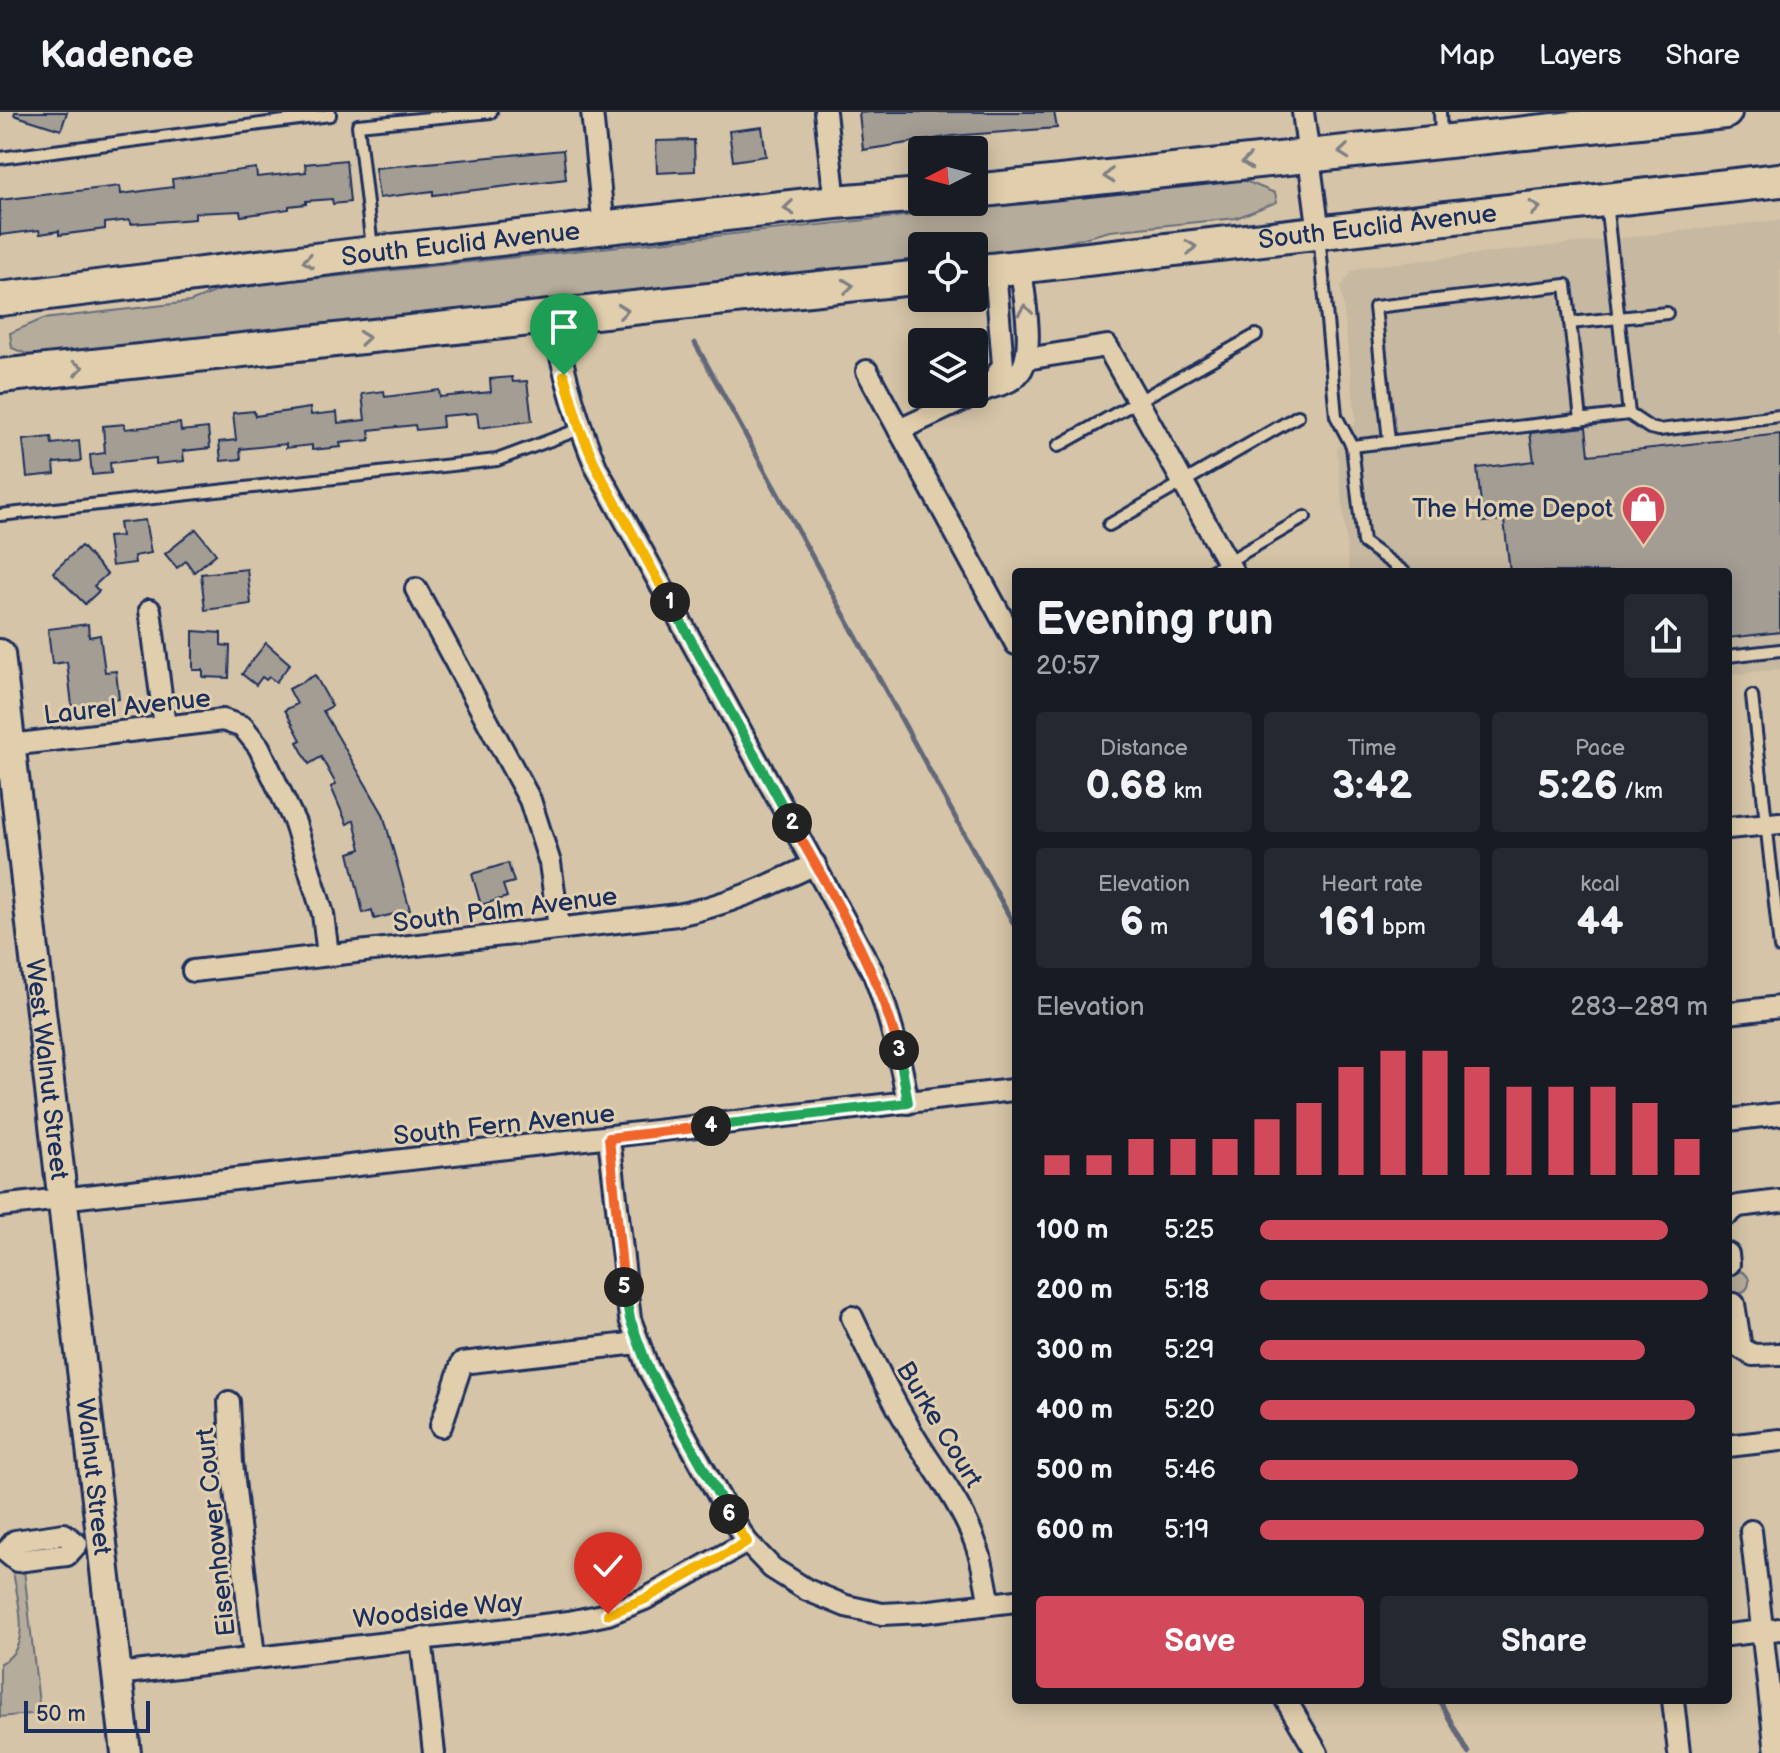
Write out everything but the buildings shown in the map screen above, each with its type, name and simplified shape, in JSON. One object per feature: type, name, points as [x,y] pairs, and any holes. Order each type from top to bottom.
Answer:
[{"type":"main road","points":[[988,189],[1308,155],[1441,127],[1725,112]]},
{"type":"main road","name":"South Euclid Avenue","points":[[997,269],[1780,180]]},
{"type":"main road","name":"South Euclid Avenue","points":[[0,299],[372,253],[908,196]]},
{"type":"main road","points":[[0,376],[908,279]]},
{"type":"street","points":[[592,112],[604,228]]},
{"type":"street","points":[[825,112],[835,202]]},
{"type":"street","points":[[1303,112],[1319,233]]},
{"type":"street","points":[[899,430],[989,388],[1005,384],[1020,373],[1026,359],[1027,334],[997,269]]},
{"type":"street","points":[[989,388],[1003,365],[997,269]]},
{"type":"street","points":[[553,319],[564,375],[580,429],[604,483],[873,972],[889,1011],[908,1103]]},
{"type":"street","points":[[1026,359],[1107,346],[1184,484],[1223,568]]},
{"type":"street","points":[[867,371],[1012,637]]},
{"type":"street","points":[[416,589],[530,800],[550,863],[559,928]]},
{"type":"street","points":[[150,610],[165,727]]},
{"type":"street","name":"West Walnut Street","points":[[0,654],[61,1200]]},
{"type":"street","name":"Laurel Avenue","points":[[10,745],[223,720],[243,727],[259,747],[295,823],[323,914],[328,955]]},
{"type":"street","points":[[1732,828],[1773,823]]},
{"type":"street","name":"South Palm Avenue","points":[[193,971],[677,915],[717,907],[755,893],[815,864]]},
{"type":"street","points":[[1732,1013],[1780,1007]]},
{"type":"street","name":"South Fern Avenue","points":[[0,1206],[1012,1090]]},
{"type":"street","points":[[1732,1120],[1780,1114]]},
{"type":"street","points":[[609,1138],[625,1294],[638,1343],[669,1408],[747,1542],[772,1568],[807,1590],[846,1606],[882,1614],[1012,1601]]},
{"type":"street","name":"Walnut Street","points":[[61,1200],[89,1543],[117,1674],[126,1753]]},
{"type":"street","points":[[1732,1211],[1738,1206],[1780,1201]]},
{"type":"street","points":[[1734,1304],[1741,1348],[1753,1355],[1780,1354]]},
{"type":"street","name":"Burke Court","points":[[852,1317],[916,1440],[965,1517],[979,1552],[990,1604]]},
{"type":"street","points":[[441,1426],[462,1363],[638,1343]]},
{"type":"street","name":"Eisenhower Court","points":[[229,1402],[232,1463],[254,1657]]},
{"type":"street","points":[[1732,1446],[1780,1440]]},
{"type":"street","points":[[1751,1531],[1772,1630],[1776,1753]]},
{"type":"street","points":[[7,1555],[15,1541],[64,1534],[89,1543]]},
{"type":"street","name":"Woodside Way","points":[[117,1674],[569,1622],[608,1614],[645,1599],[747,1542]]},
{"type":"street","points":[[1732,1635],[1772,1630]]},
{"type":"street","points":[[421,1638],[434,1753]]},
{"type":"street","points":[[1288,1704],[1317,1753]]},
{"type":"street","points":[[1673,1704],[1679,1753]]},
{"type":"lane","points":[[0,158],[330,115],[330,112]]},
{"type":"lane","points":[[372,253],[358,125],[491,112]]},
{"type":"lane","points":[[1606,200],[1629,414]]},
{"type":"lane","points":[[1319,233],[1336,416],[1352,446],[1363,542],[1399,568]]},
{"type":"lane","points":[[1389,441],[1375,307],[1566,285],[1581,420]]},
{"type":"lane","points":[[1570,323],[1667,313]]},
{"type":"lane","points":[[1058,446],[1256,335]]},
{"type":"lane","points":[[1352,446],[1629,414],[1650,428],[1659,430],[1780,416]]},
{"type":"lane","points":[[1109,525],[1298,416]]},
{"type":"lane","points":[[0,515],[497,460],[580,429]]},
{"type":"lane","points":[[1225,568],[1305,517]]},
{"type":"lane","points":[[1732,656],[1780,650]]},
{"type":"lane","points":[[1752,696],[1773,823],[1780,948]]},
{"type":"shaded area","points":[[1243,180],[1275,193],[1277,202],[1236,218],[1110,231],[1031,252],[988,257],[988,232],[908,232],[908,266],[44,361],[12,348],[10,333],[43,319],[190,302],[225,288],[908,216],[988,216],[988,207]]},
{"type":"shaded area","points":[[1780,220],[1780,669],[1732,675],[1732,568],[1349,568],[1337,450],[1356,421],[1341,287],[1352,271],[1373,266]]},
{"type":"shaded area","points":[[1742,1272],[1748,1278],[1746,1290],[1738,1293],[1732,1291],[1732,1273]]},
{"type":"shaded area","points":[[24,1570],[40,1713],[0,1717],[0,1663],[17,1647],[20,1635],[20,1609],[13,1571]]},
{"type":"waterway","points":[[695,343],[1012,921]]},
{"type":"waterway","points":[[1441,1704],[1468,1753]]},
{"type":"place","name":"The Home Depot","points":[[1644,547]]},
{"type":"route","points":[[564,375],[580,429],[597,469],[873,972],[889,1011],[908,1103],[609,1138],[630,1319],[648,1368],[747,1542],[645,1599],[608,1614]]}]
